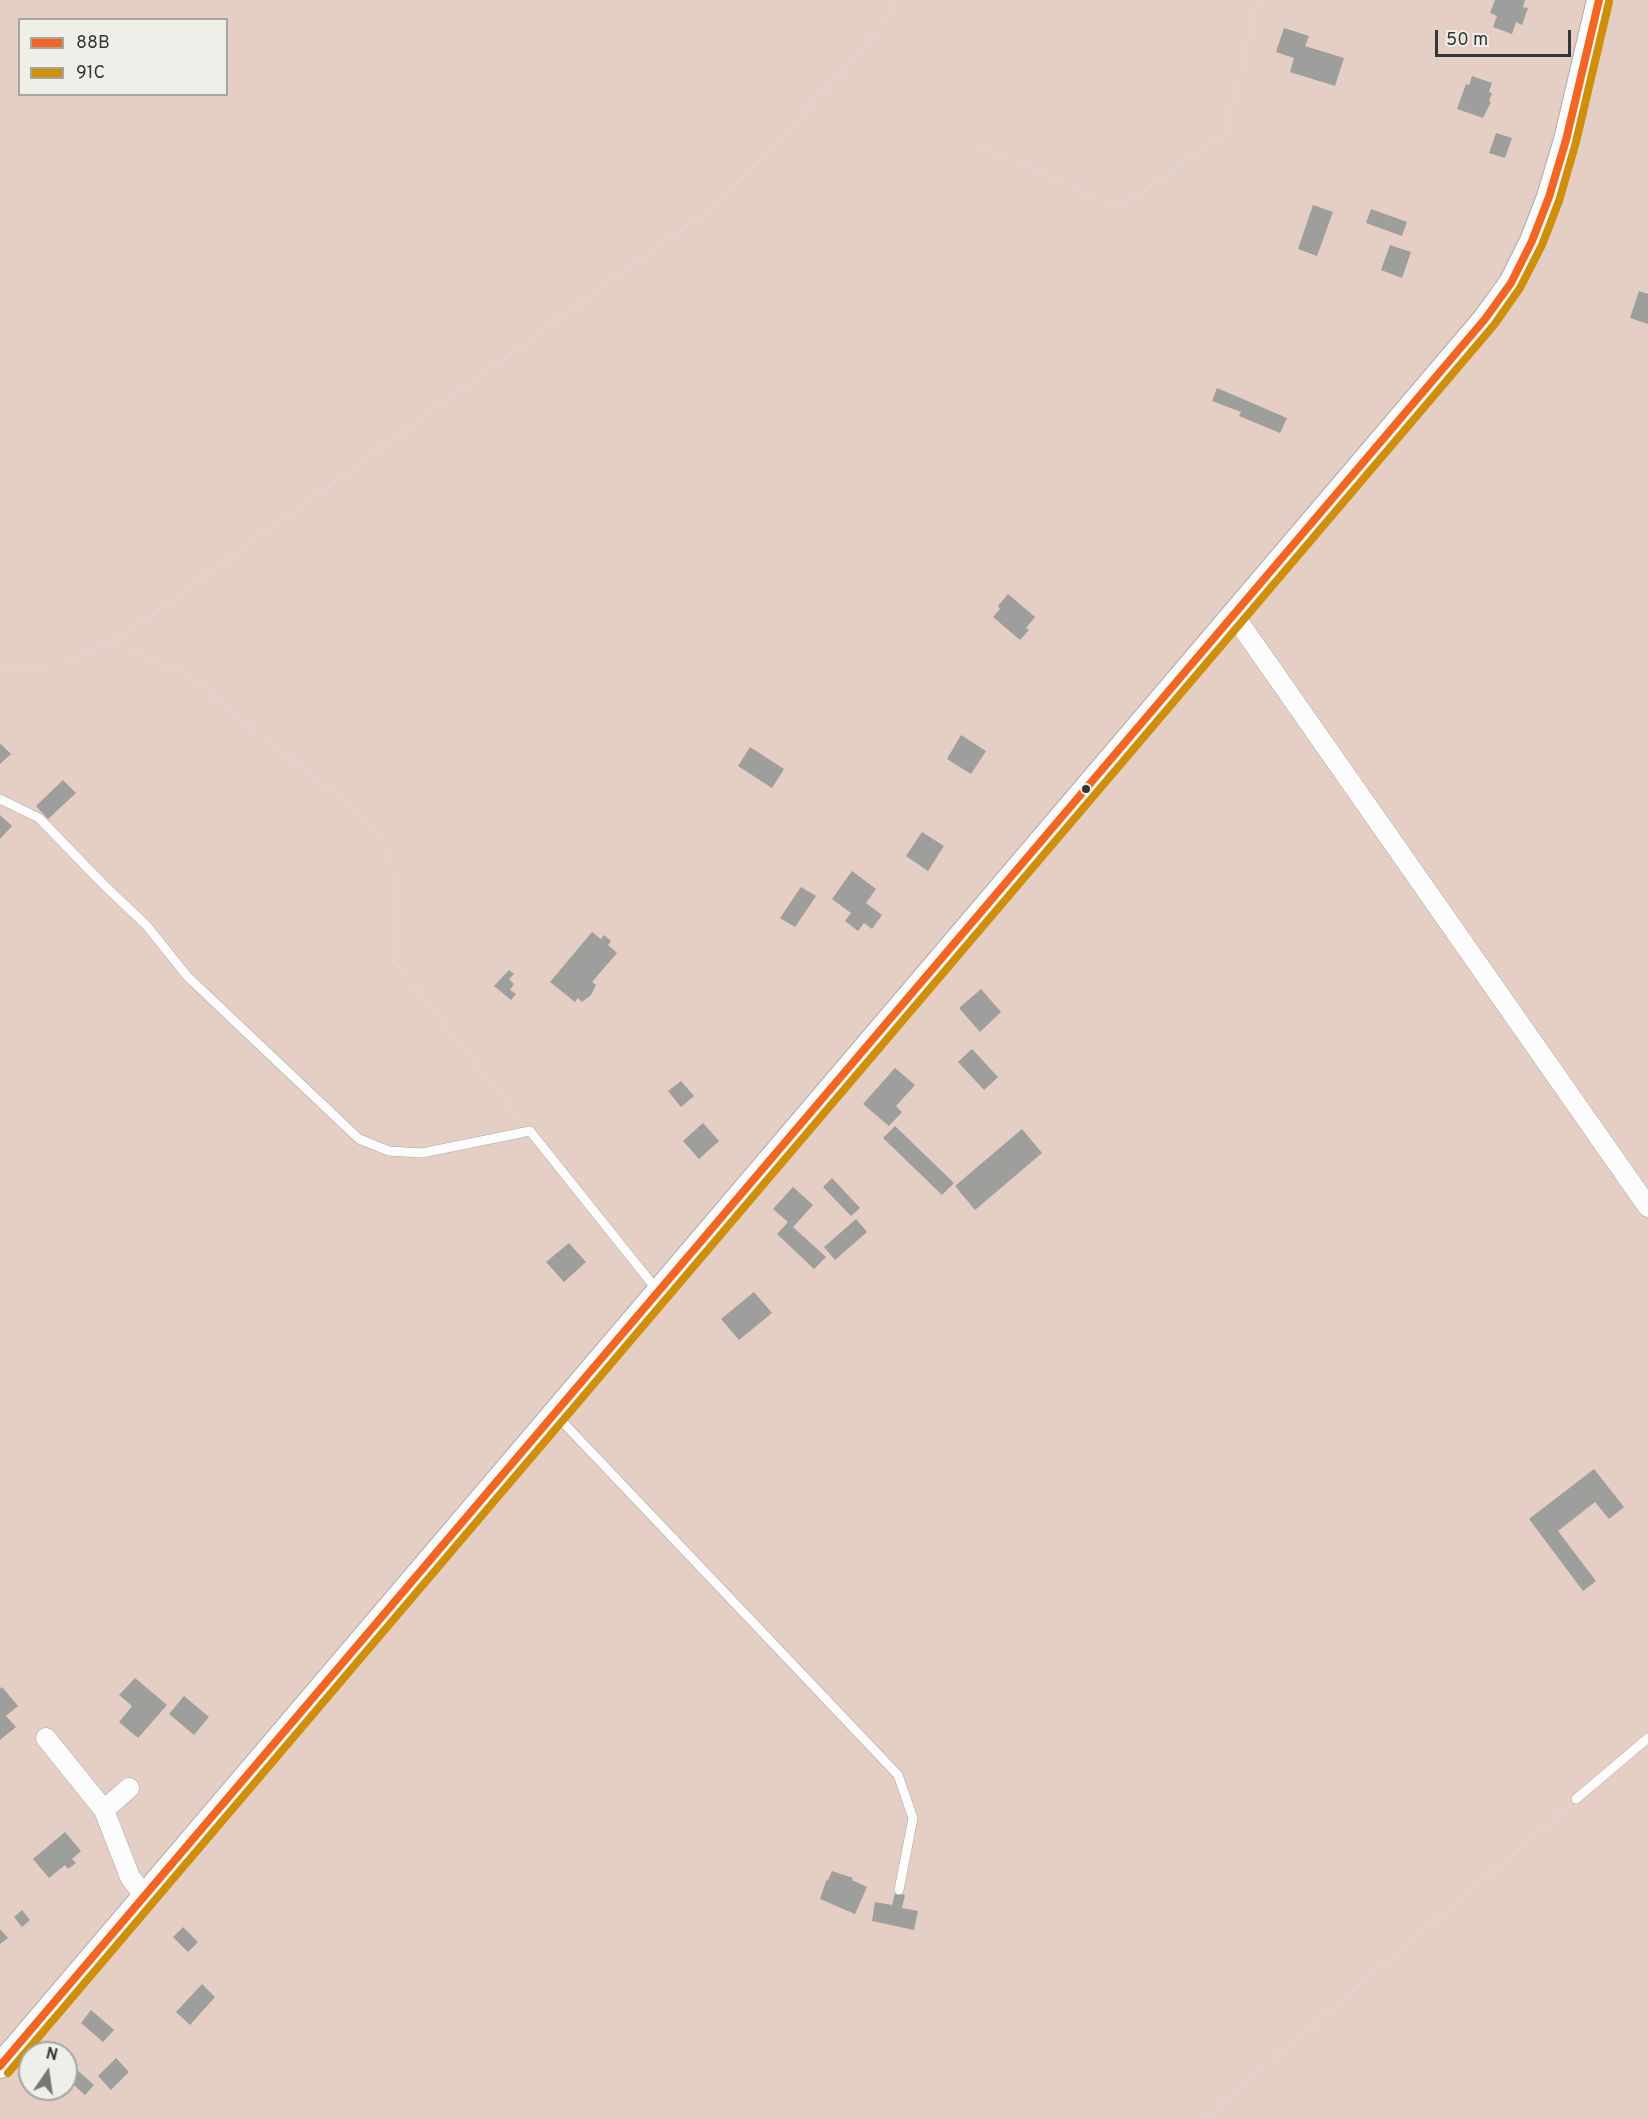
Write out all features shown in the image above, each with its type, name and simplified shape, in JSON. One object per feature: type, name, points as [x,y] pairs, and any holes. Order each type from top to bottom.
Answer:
[{"type":"street","points":[[0,2066],[1485,319],[1511,283],[1532,241],[1549,197],[1566,140],[1599,0]]},
{"type":"street","points":[[1233,614],[1648,1207]]},
{"type":"street","points":[[46,1738],[104,1810],[130,1877],[145,1897]]},
{"type":"street","points":[[104,1810],[129,1788]]},
{"type":"lane","points":[[0,799],[39,818],[147,926],[187,976],[359,1139],[390,1151],[422,1153],[530,1131],[659,1292]]},
{"type":"lane","points":[[554,1414],[898,1775],[913,1818],[899,1890]]},
{"type":"lane","points":[[1576,1799],[1648,1738]]},
{"type":"path","points":[[0,669],[69,663],[142,622],[717,204],[836,79],[882,26],[895,0]]},
{"type":"path","points":[[976,144],[1120,208],[1226,132],[1258,0]]},
{"type":"path","points":[[108,642],[187,673],[269,744],[333,791],[370,824],[390,853],[394,880],[394,962],[530,1131]]},
{"type":"path","points":[[1204,2119],[1576,1799]]},
{"type":"shaded area","points":[[0,0],[1648,0],[1648,2119],[0,2119]]},
{"type":"building","points":[[1495,0],[1525,0],[1523,7],[1528,8],[1522,25],[1516,22],[1512,34],[1493,27],[1497,16],[1490,13]]},
{"type":"building","points":[[1284,28],[1309,36],[1305,46],[1344,58],[1335,86],[1290,72],[1294,58],[1276,52]]},
{"type":"building","points":[[1472,76],[1492,83],[1489,92],[1492,93],[1489,101],[1491,102],[1483,118],[1457,109],[1466,84],[1469,85]]},
{"type":"building","points":[[1496,133],[1512,138],[1505,158],[1489,153]]},
{"type":"building","points":[[1313,205],[1333,212],[1317,256],[1298,249]]},
{"type":"building","points":[[1371,209],[1407,222],[1402,236],[1366,223]]},
{"type":"building","points":[[1390,245],[1411,252],[1402,278],[1381,270]]},
{"type":"building","points":[[1639,291],[1648,294],[1648,324],[1630,318]]},
{"type":"building","points":[[1217,388],[1287,418],[1280,433],[1239,416],[1241,412],[1212,401]]},
{"type":"building","points":[[1008,594],[1035,617],[1026,628],[1029,630],[1020,640],[993,617],[1000,609],[998,606]]},
{"type":"building","points":[[961,735],[986,751],[971,774],[947,759]]},
{"type":"building","points":[[0,745],[11,754],[0,764]]},
{"type":"building","points":[[750,747],[784,769],[772,788],[738,766]]},
{"type":"building","points":[[63,780],[76,793],[48,819],[36,806]]},
{"type":"building","points":[[0,815],[12,826],[0,839]]},
{"type":"building","points":[[922,832],[944,846],[928,871],[906,856]]},
{"type":"building","points":[[852,871],[876,889],[866,903],[882,915],[872,929],[864,923],[858,931],[845,921],[851,913],[832,899]]},
{"type":"building","points":[[801,887],[816,896],[795,927],[780,918]]},
{"type":"building","points":[[592,932],[601,939],[604,935],[611,941],[608,945],[617,953],[592,982],[596,985],[591,995],[582,1002],[578,998],[575,1002],[550,982]]},
{"type":"building","points":[[509,970],[514,974],[509,979],[514,984],[510,990],[516,994],[511,1000],[494,986]]},
{"type":"building","points":[[981,989],[1001,1012],[980,1032],[959,1008]]},
{"type":"building","points":[[972,1049],[998,1077],[984,1090],[958,1062]]},
{"type":"building","points":[[895,1068],[915,1085],[896,1106],[902,1112],[889,1126],[863,1104]]},
{"type":"building","points":[[681,1081],[694,1096],[681,1107],[668,1091]]},
{"type":"building","points":[[703,1123],[719,1141],[699,1159],[683,1141]]},
{"type":"building","points":[[895,1126],[954,1183],[942,1195],[883,1138]]},
{"type":"building","points":[[1022,1129],[1042,1153],[975,1210],[955,1186]]},
{"type":"building","points":[[832,1178],[860,1208],[851,1216],[823,1187]]},
{"type":"building","points":[[793,1187],[813,1205],[793,1227],[826,1257],[814,1269],[777,1234],[788,1222],[773,1209]]},
{"type":"building","points":[[856,1219],[867,1232],[835,1260],[824,1247]]},
{"type":"building","points":[[569,1243],[586,1262],[564,1282],[546,1262]]},
{"type":"building","points":[[754,1292],[772,1313],[739,1340],[721,1319]]},
{"type":"building","points":[[1594,1469],[1624,1507],[1609,1519],[1595,1502],[1558,1531],[1596,1581],[1583,1591],[1529,1519]]},
{"type":"building","points":[[135,1678],[167,1705],[138,1738],[119,1722],[132,1706],[119,1695]]},
{"type":"building","points":[[2,1687],[18,1706],[6,1716],[16,1727],[0,1740],[0,1689]]},
{"type":"building","points":[[184,1696],[209,1717],[194,1735],[169,1714]]},
{"type":"building","points":[[65,1832],[81,1851],[72,1859],[76,1863],[68,1869],[65,1865],[49,1878],[33,1859]]},
{"type":"building","points":[[832,1871],[853,1878],[852,1880],[867,1887],[855,1914],[820,1899]]},
{"type":"building","points":[[895,1893],[905,1895],[902,1908],[918,1911],[914,1930],[872,1921],[875,1902],[892,1905]]},
{"type":"building","points":[[22,1910],[30,1920],[22,1927],[14,1917]]},
{"type":"building","points":[[183,1927],[198,1942],[188,1952],[173,1937]]},
{"type":"building","points":[[0,1929],[8,1938],[0,1944]]},
{"type":"building","points":[[202,1984],[215,1997],[190,2025],[176,2012]]},
{"type":"building","points":[[91,2010],[114,2030],[103,2042],[81,2023]]},
{"type":"building","points":[[116,2058],[129,2072],[111,2090],[98,2076]]},
{"type":"building","points":[[78,2071],[94,2085],[85,2095],[78,2089]]},
{"type":"transit line","name":"88B","points":[[0,2066],[1485,319],[1511,283],[1532,241],[1549,197],[1566,140],[1599,0]]},
{"type":"transit line","name":"91C","points":[[8,2073],[1494,325],[1520,288],[1542,245],[1559,201],[1576,142],[1609,2]]}]
